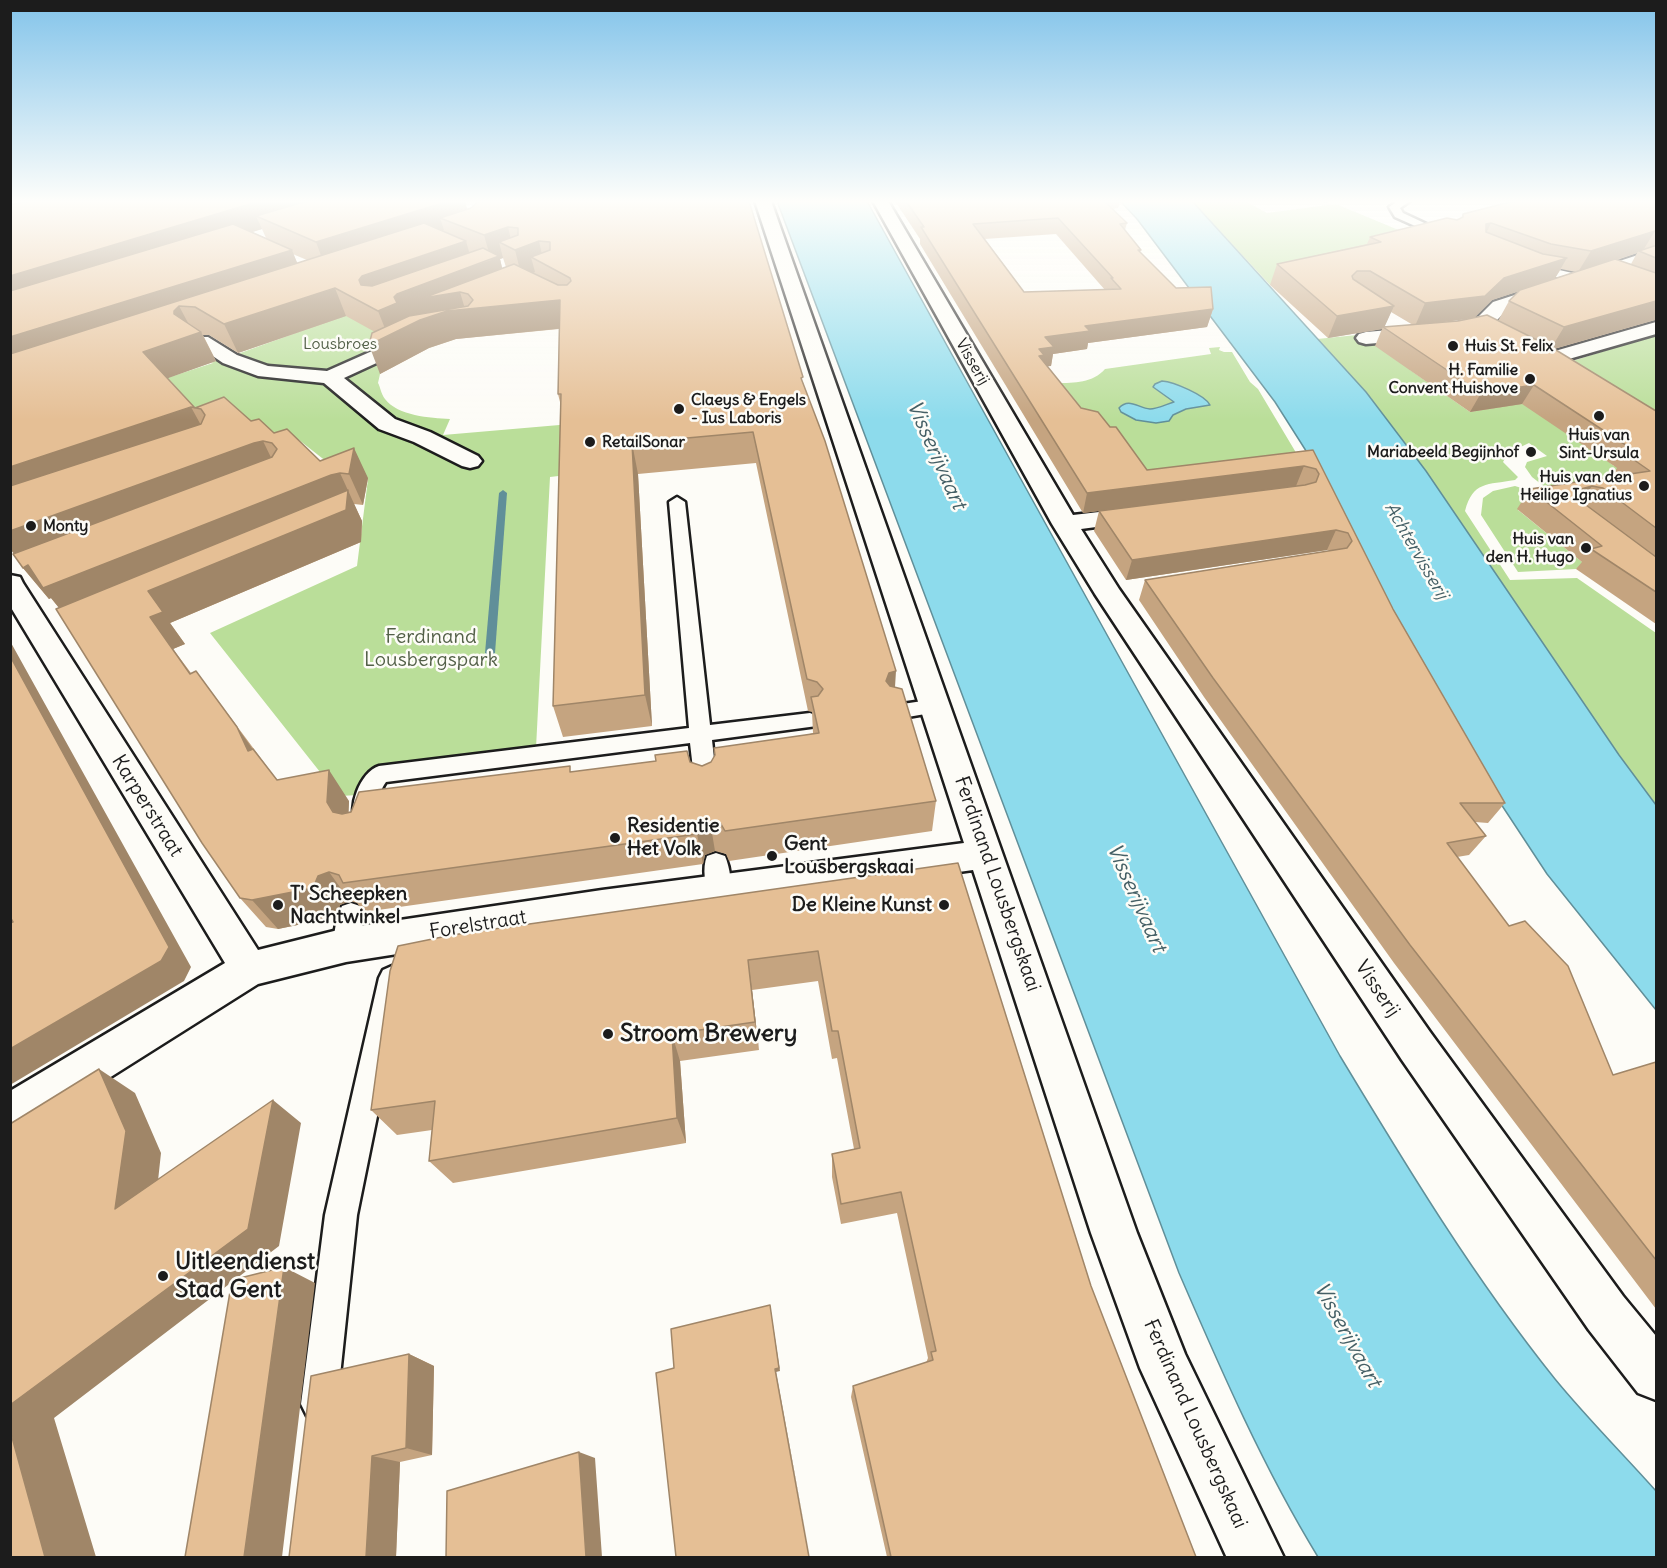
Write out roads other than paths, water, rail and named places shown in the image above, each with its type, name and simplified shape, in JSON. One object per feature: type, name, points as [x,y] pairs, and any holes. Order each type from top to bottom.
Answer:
[{"type":"street","name":"Ferdinand Lousbergskaai","points":[[788,274],[1114,1233],[1165,1368],[1256,1557]]},
{"type":"street","name":"Visserij","points":[[922,274],[1065,524],[1121,592],[1416,1046],[1606,1313],[1656,1375]]},
{"type":"street","points":[[1481,325],[1487,317],[1495,315],[1500,306],[1596,274]]},
{"type":"street","points":[[1609,274],[1624,280]]},
{"type":"street","points":[[1381,316],[1408,333]]},
{"type":"street","points":[[1366,338],[1448,331],[1481,325],[1500,335]]},
{"type":"street","points":[[1548,359],[1656,328]]},
{"type":"street","points":[[201,341],[233,360],[265,372],[330,377],[413,338],[430,334]]},
{"type":"street","points":[[1529,349],[1568,371]]},
{"type":"street","points":[[330,377],[387,424],[422,437],[470,461]]},
{"type":"street","points":[[1065,524],[1169,511]]},
{"type":"street","name":"Karperstraat","points":[[18,581],[56,638],[249,969]]},
{"type":"street","name":"Forelstraat","points":[[10,1116],[249,969],[349,929],[400,937],[717,876],[986,854]]},
{"type":"lane","points":[[1557,274],[1582,279]]},
{"type":"lane","points":[[677,502],[706,786]]},
{"type":"lane","points":[[896,711],[936,706]]},
{"type":"lane","points":[[362,833],[369,788],[379,774],[810,721]]},
{"type":"lane","points":[[317,1427],[341,1215],[400,937]]},
{"type":"water","name":"Visserijvaart","points":[[804,274],[907,274],[1340,1056],[1390,1139],[1469,1262],[1525,1341],[1592,1422],[1656,1491],[1656,1557],[1318,1557],[1261,1453],[1179,1273]]},
{"type":"water","name":"Achtervisserij","points":[[1179,274],[1259,274],[1366,392],[1426,471],[1619,755],[1656,805],[1656,1010],[1547,874],[1458,737],[1315,465],[1275,402]]},
{"type":"water","points":[[1162,381],[1189,390],[1202,397],[1210,405],[1186,409],[1173,415],[1169,421],[1156,423],[1136,420],[1121,412],[1119,408],[1126,403],[1150,409],[1174,402],[1153,387]]},
{"type":"waterway","points":[[490,653],[503,493]]},
{"type":"place","name":"Huis St. Felix","points":[[1453,346]]},
{"type":"place","name":"H. Familie Convent Huishove","points":[[1530,379]]},
{"type":"place","name":"Claeys & Engels - Ius Laboris","points":[[679,409]]},
{"type":"place","name":"Huis van Sint-Ursula","points":[[1599,416]]},
{"type":"place","name":"RetailSonar","points":[[590,442]]},
{"type":"place","name":"Mariabeeld Begijnhof","points":[[1531,452]]},
{"type":"place","name":"Huis van den Heilige Ignatius","points":[[1644,486]]},
{"type":"place","name":"Monty","points":[[31,526]]},
{"type":"place","name":"Huis van den H. Hugo","points":[[1586,548]]},
{"type":"place","name":"Residentie Het Volk","points":[[615,838]]},
{"type":"place","name":"Gent Lousbergskaai","points":[[772,856]]},
{"type":"place","name":"T' Scheepken Nachtwinkel","points":[[278,905]]},
{"type":"place","name":"De Kleine Kunst","points":[[944,905]]},
{"type":"place","name":"Stroom Brewery","points":[[608,1034]]},
{"type":"place","name":"Uitleendienst Stad Gent","points":[[163,1276]]},
{"type":"park label","name":"Lousbroes","points":[[340,344]]},
{"type":"park label","name":"Ferdinand Lousbergspark","points":[[431,648]]}]
